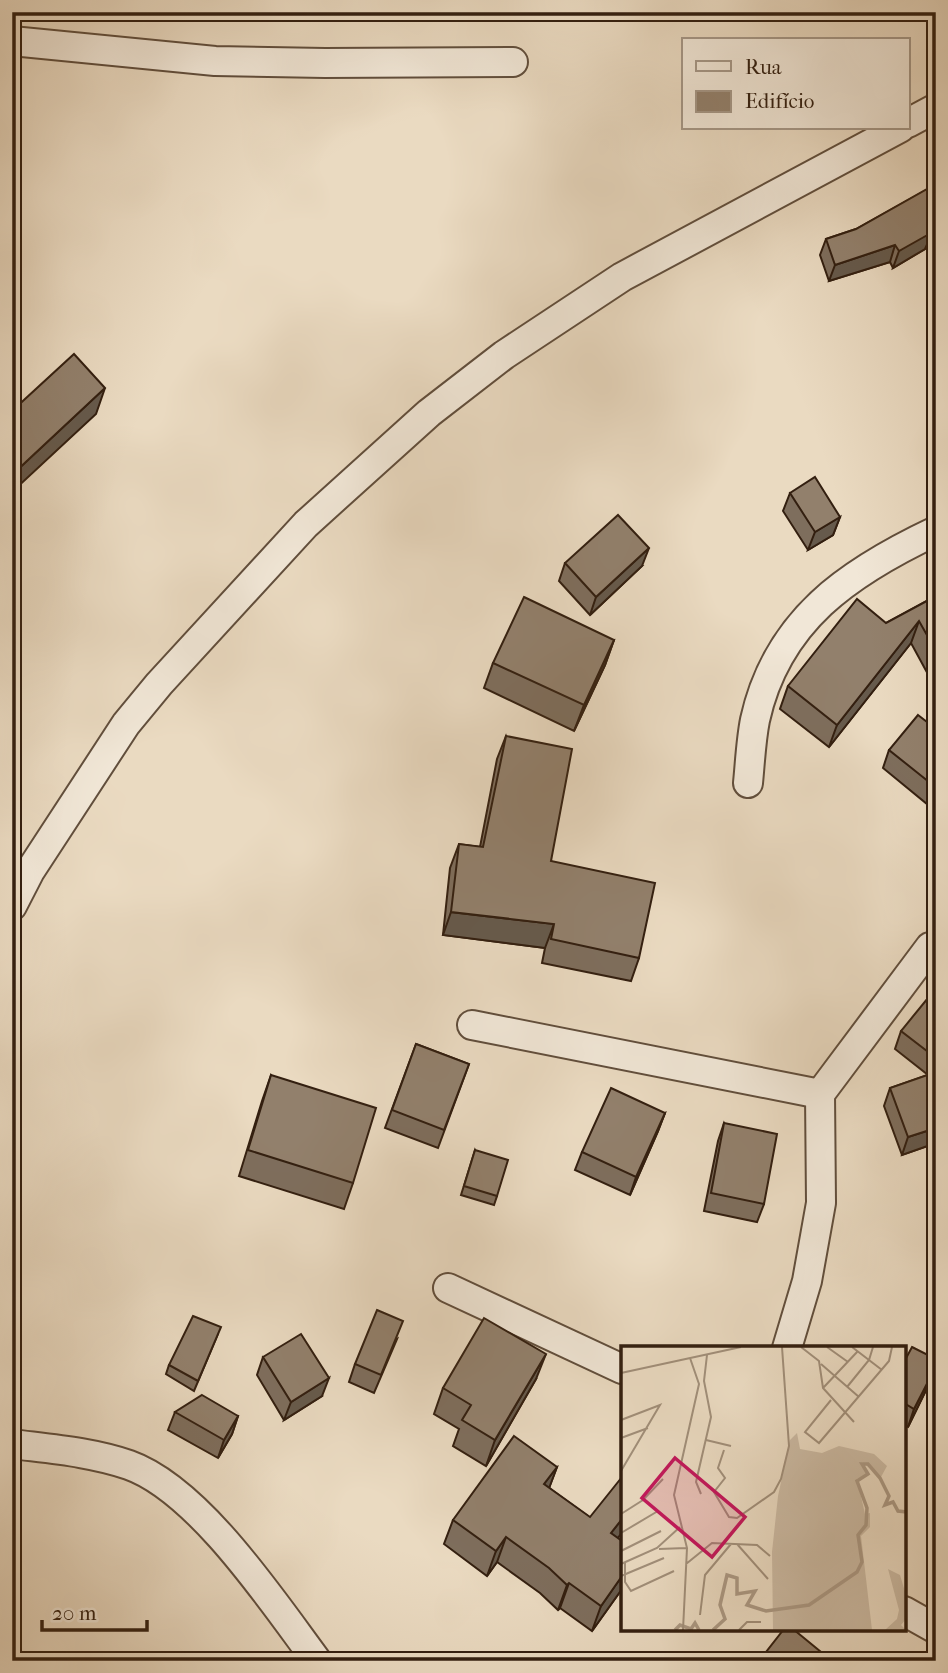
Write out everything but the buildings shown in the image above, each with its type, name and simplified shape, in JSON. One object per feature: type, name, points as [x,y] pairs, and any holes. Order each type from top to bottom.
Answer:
[{"type":"street","points":[[12,41],[215,61],[513,62]]},
{"type":"street","points":[[909,122],[936,108]]},
{"type":"street","points":[[12,906],[21,873],[126,724],[159,684],[306,524],[429,413],[514,348],[622,276],[896,130]]},
{"type":"street","points":[[748,783],[755,720],[768,682],[783,649],[806,618],[836,589],[867,566],[936,531]]},
{"type":"street","points":[[788,1346],[807,1281],[821,1203],[820,1094],[930,947],[936,947]]},
{"type":"street","points":[[472,1025],[820,1094]]},
{"type":"street","points":[[448,1288],[621,1368]]},
{"type":"street","points":[[12,1444],[96,1455],[131,1466],[162,1481],[197,1512],[243,1563],[317,1661]]},
{"type":"street","points":[[906,1612],[936,1629]]}]
